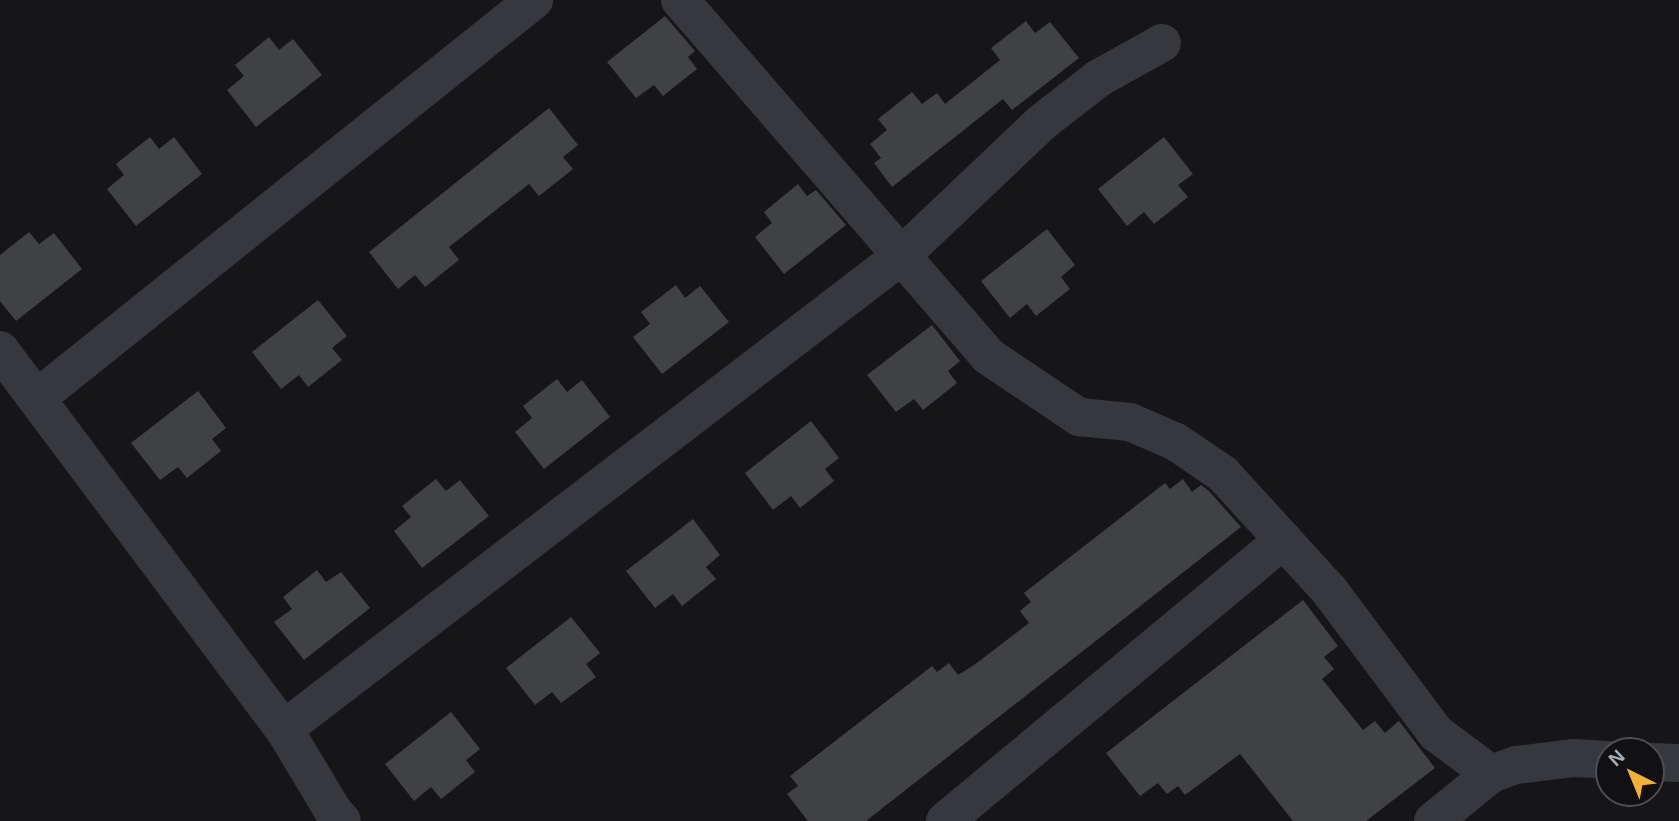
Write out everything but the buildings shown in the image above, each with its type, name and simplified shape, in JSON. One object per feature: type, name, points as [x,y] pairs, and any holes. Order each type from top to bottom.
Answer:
[{"type":"street","points":[[37,398],[534,0]]},
{"type":"street","points":[[680,0],[988,356],[1079,417],[1130,422],[1176,442],[1223,474],[1329,590],[1436,733],[1491,774]]},
{"type":"street","points":[[284,729],[901,256],[1041,123],[1099,78],[1162,43]]},
{"type":"street","points":[[0,350],[284,729],[333,811],[342,821]]},
{"type":"street","points":[[945,821],[1284,540]]},
{"type":"street","points":[[1433,821],[1491,774],[1516,765],[1573,758],[1595,759]]}]
